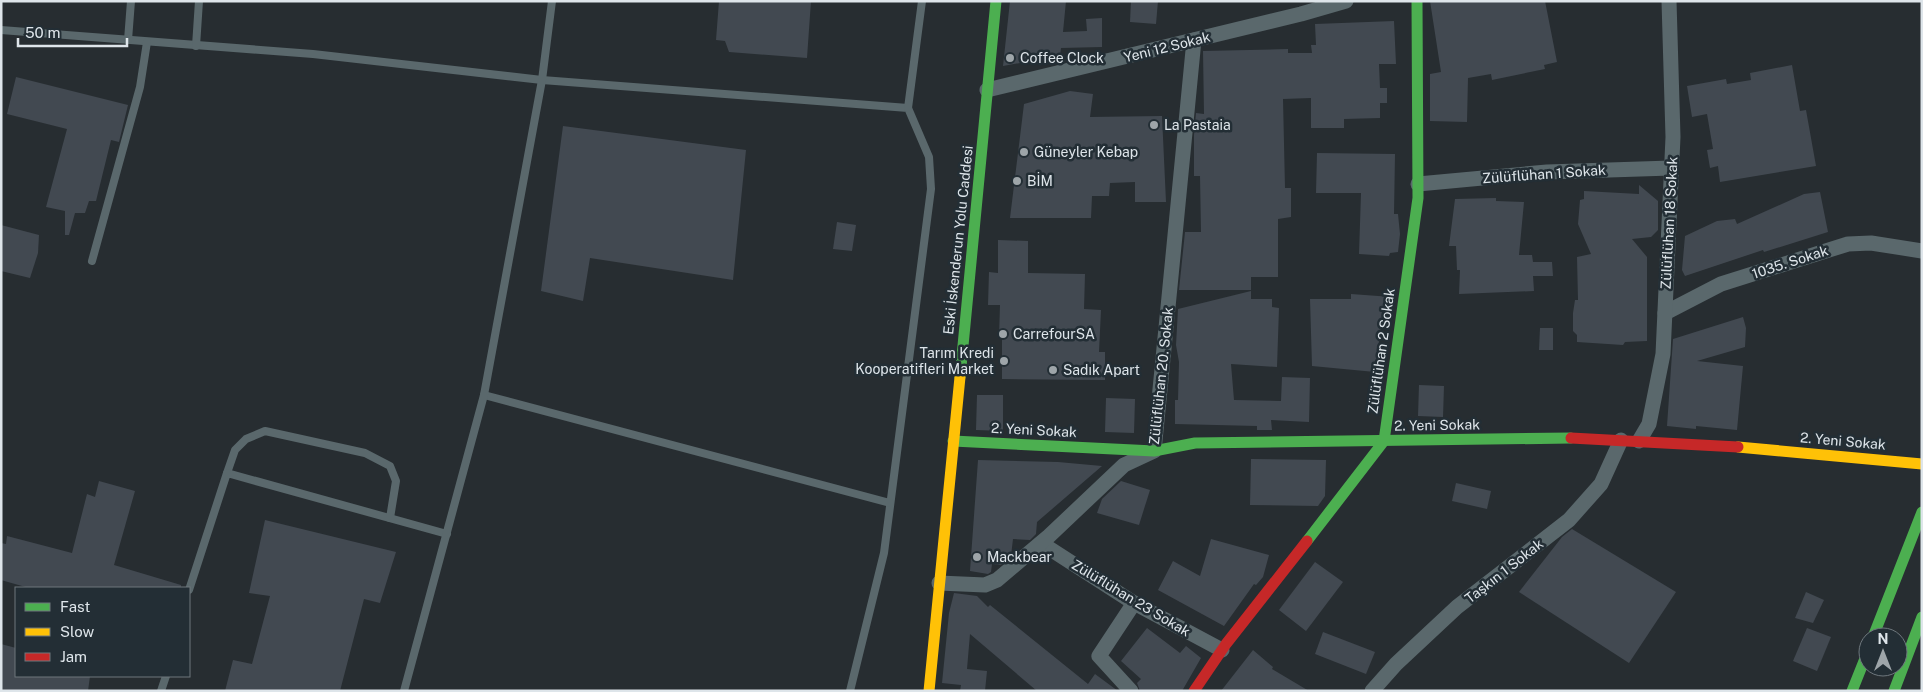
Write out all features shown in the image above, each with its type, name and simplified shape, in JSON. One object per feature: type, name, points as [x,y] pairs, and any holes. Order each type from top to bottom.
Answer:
[{"type":"main road","name":"Eski İskenderun Yolu Caddesi","points":[[929,691],[996,1]]},
{"type":"main road","name":"Zülüflühan 2 Sokak","points":[[1194,691],[1222,650],[1384,440],[1418,198],[1417,1]]},
{"type":"main road","name":"2. Yeni Sokak","points":[[953,442],[1154,451],[1195,443],[1587,438],[1756,448],[1922,464]]},
{"type":"main road","points":[[1877,627],[1922,512]]},
{"type":"main road","points":[[1894,691],[1922,617]]},
{"type":"main road","points":[[1852,691],[1858,676]]},
{"type":"street","name":"Yeni 12 Sokak","points":[[987,90],[1346,1]]},
{"type":"street","name":"Zülüflühan 18 Sokak","points":[[1639,441],[1649,424],[1663,354],[1673,137],[1669,1]]},
{"type":"street","name":"Zülüflühan 20. Sokak","points":[[939,583],[985,585],[996,580],[1040,543],[1124,465],[1154,451],[1194,40]]},
{"type":"street","name":"Zülüflühan 1 Sokak","points":[[1418,184],[1547,172],[1671,168]]},
{"type":"street","name":"1035. Sokak","points":[[1665,313],[1721,284],[1814,253],[1848,244],[1872,243],[1922,251]]},
{"type":"street","name":"Taşkın 1 Sokak","points":[[1372,691],[1396,664],[1457,607],[1569,520],[1600,484],[1620,440]]},
{"type":"street","name":"Zülüflühan 23 Sokak","points":[[1040,543],[1134,603],[1222,650]]},
{"type":"street","points":[[1131,691],[1099,656],[1134,603]]},
{"type":"lane","points":[[128,40],[131,1]]},
{"type":"lane","points":[[196,46],[199,1]]},
{"type":"lane","points":[[404,691],[484,395],[542,80],[552,1]]},
{"type":"lane","points":[[850,691],[884,553],[931,189],[929,157],[908,108],[922,1]]},
{"type":"lane","points":[[1,30],[313,54],[542,80],[908,108]]},
{"type":"lane","points":[[92,261],[140,87],[147,42]]},
{"type":"lane","points":[[484,395],[890,503]]},
{"type":"lane","points":[[190,587],[234,450],[246,439],[265,431],[365,453],[390,466],[396,481],[390,518]]},
{"type":"lane","points":[[228,473],[447,534]]},
{"type":"lane","points":[[162,691],[166,677]]},
{"type":"building","points":[[719,1],[811,1],[807,58],[729,52],[725,41],[716,40]]},
{"type":"building","points":[[1010,1],[1066,1],[1063,32],[1087,31],[1086,19],[1102,18],[1102,47],[1061,48],[1060,56],[1003,66]]},
{"type":"building","points":[[1131,1],[1158,1],[1156,24],[1130,22]]},
{"type":"building","points":[[1430,1],[1545,1],[1557,62],[1544,65],[1545,69],[1492,80],[1491,74],[1468,78],[1467,122],[1430,121],[1430,74],[1441,72]]},
{"type":"building","points":[[1394,21],[1396,64],[1379,64],[1380,88],[1387,88],[1387,103],[1380,103],[1380,118],[1344,119],[1344,128],[1311,128],[1311,98],[1283,99],[1285,188],[1291,188],[1291,217],[1278,219],[1278,277],[1251,277],[1251,290],[1179,290],[1185,232],[1201,232],[1200,176],[1194,176],[1194,135],[1196,113],[1204,114],[1203,51],[1288,49],[1288,53],[1312,53],[1311,45],[1316,45],[1315,24]]},
{"type":"building","points":[[1792,65],[1800,111],[1806,110],[1816,166],[1720,182],[1718,166],[1710,168],[1707,150],[1713,149],[1707,114],[1692,117],[1687,86],[1726,79],[1727,84],[1751,80],[1750,73]]},
{"type":"building","points":[[16,77],[128,105],[119,142],[111,140],[96,201],[89,201],[85,213],[75,213],[69,235],[65,235],[65,211],[46,207],[67,129],[7,114]]},
{"type":"building","points":[[1070,91],[1093,94],[1090,117],[1162,116],[1166,202],[1135,202],[1135,182],[1110,183],[1109,196],[1092,196],[1091,218],[1010,218],[1024,104]]},
{"type":"building","points":[[563,126],[746,150],[733,280],[590,258],[583,301],[541,291]]},
{"type":"building","points":[[1317,153],[1395,154],[1394,214],[1398,214],[1400,234],[1398,252],[1390,253],[1389,256],[1359,254],[1361,193],[1316,193]]},
{"type":"building","points":[[1639,185],[1658,201],[1658,230],[1651,237],[1632,239],[1647,257],[1647,341],[1625,342],[1623,345],[1577,342],[1577,335],[1573,331],[1573,313],[1575,300],[1578,300],[1577,257],[1591,254],[1578,224],[1580,200],[1584,199],[1584,191],[1639,194]]},
{"type":"building","points":[[1820,192],[1828,232],[1764,252],[1763,250],[1685,276],[1682,270],[1685,236],[1717,221],[1735,219],[1737,224],[1804,194]]},
{"type":"building","points":[[1496,198],[1496,201],[1524,202],[1519,255],[1532,255],[1533,262],[1552,262],[1553,276],[1533,276],[1534,291],[1459,294],[1460,270],[1457,270],[1456,246],[1449,246],[1455,199]]},
{"type":"building","points":[[837,222],[856,225],[852,251],[833,249]]},
{"type":"building","points":[[1,225],[39,235],[38,253],[30,278],[1,271]]},
{"type":"building","points":[[998,240],[1028,241],[1028,273],[1085,274],[1084,309],[1101,310],[1099,352],[1105,352],[1105,380],[1002,379],[1002,337],[999,337],[1000,305],[988,305],[989,272],[998,273]]},
{"type":"building","points":[[1251,291],[1251,299],[1272,299],[1272,307],[1279,308],[1277,367],[1231,364],[1234,400],[1281,401],[1282,377],[1310,378],[1309,422],[1271,420],[1272,430],[1257,430],[1257,426],[1175,424],[1175,400],[1178,400],[1179,362],[1176,345],[1178,309]]},
{"type":"building","points":[[1351,294],[1392,297],[1387,326],[1381,326],[1375,372],[1312,366],[1310,299],[1351,299]]},
{"type":"building","points":[[1743,317],[1746,328],[1745,347],[1697,361],[1743,366],[1737,430],[1696,426],[1696,429],[1667,426],[1673,339]]},
{"type":"building","points":[[1540,328],[1553,328],[1553,350],[1539,350]]},
{"type":"building","points":[[1419,385],[1444,386],[1443,417],[1418,416]]},
{"type":"building","points":[[977,395],[1003,395],[1003,431],[976,430]]},
{"type":"building","points":[[1106,398],[1135,399],[1134,433],[1105,432]]},
{"type":"building","points":[[1251,459],[1326,460],[1325,496],[1318,506],[1250,505]]},
{"type":"building","points":[[978,460],[1058,462],[1102,466],[1037,522],[1036,534],[1030,540],[1013,539],[1011,556],[1001,565],[992,564],[991,572],[988,574],[970,571]]},
{"type":"building","points":[[99,481],[135,491],[114,565],[181,585],[181,587],[26,587],[1,580],[1,543],[6,544],[7,536],[72,553],[87,494],[95,497]]},
{"type":"building","points":[[1121,481],[1150,490],[1139,525],[1097,513],[1102,499]]},
{"type":"building","points":[[1456,483],[1491,491],[1487,509],[1452,501]]},
{"type":"building","points":[[265,520],[396,552],[380,603],[364,599],[340,691],[225,691],[233,660],[252,664],[270,596],[249,593]]},
{"type":"building","points":[[1572,529],[1676,592],[1629,663],[1519,592],[1562,537]]},
{"type":"building","points":[[1211,539],[1269,555],[1263,577],[1256,585],[1254,584],[1224,626],[1158,590],[1173,561],[1200,576]]},
{"type":"building","points":[[1315,562],[1343,582],[1306,631],[1279,610]]},
{"type":"building","points":[[1806,592],[1824,600],[1813,623],[1795,618]]},
{"type":"building","points":[[954,593],[977,596],[988,607],[990,605],[1088,684],[1095,674],[1118,691],[1037,691],[970,634],[967,669],[987,671],[985,691],[960,691],[961,685],[942,683],[949,613]]},
{"type":"building","points":[[1147,628],[1180,653],[1186,646],[1201,658],[1182,691],[1140,691],[1137,683],[1141,679],[1121,661]]},
{"type":"building","points":[[1807,628],[1831,637],[1817,671],[1793,661]]},
{"type":"building","points":[[1323,632],[1375,652],[1366,674],[1315,654]]},
{"type":"building","points":[[1,644],[15,648],[15,677],[90,677],[88,691],[1,691]]},
{"type":"building","points":[[1253,650],[1273,667],[1272,669],[1309,691],[1221,691]]},
{"type":"traffic: fast","points":[[960,377],[996,1]]},
{"type":"traffic: fast","points":[[1307,541],[1384,441],[1418,198],[1417,1]]},
{"type":"traffic: fast","points":[[953,441],[1154,451],[1195,443],[1571,438]]},
{"type":"traffic: fast","points":[[1877,627],[1922,512]]},
{"type":"traffic: fast","points":[[1894,691],[1922,617]]},
{"type":"traffic: fast","points":[[1852,691],[1858,676]]},
{"type":"traffic: slow","points":[[929,691],[960,377]]},
{"type":"traffic: slow","points":[[1738,447],[1922,464]]},
{"type":"traffic: jam","points":[[1571,438],[1738,447]]},
{"type":"traffic: jam","points":[[1194,691],[1226,644],[1307,541]]},
{"type":"place","name":"Coffee Clock","points":[[1010,58]]},
{"type":"place","name":"La Pastaia","points":[[1154,125]]},
{"type":"place","name":"Güneyler Kebap","points":[[1024,152]]},
{"type":"place","name":"BİM","points":[[1017,181]]},
{"type":"place","name":"CarrefourSA","points":[[1003,334]]},
{"type":"place","name":"Tarım Kredi Kooperatifleri Market","points":[[1004,361]]},
{"type":"place","name":"Sadık Apart","points":[[1053,370]]},
{"type":"place","name":"Mackbear","points":[[977,557]]}]
